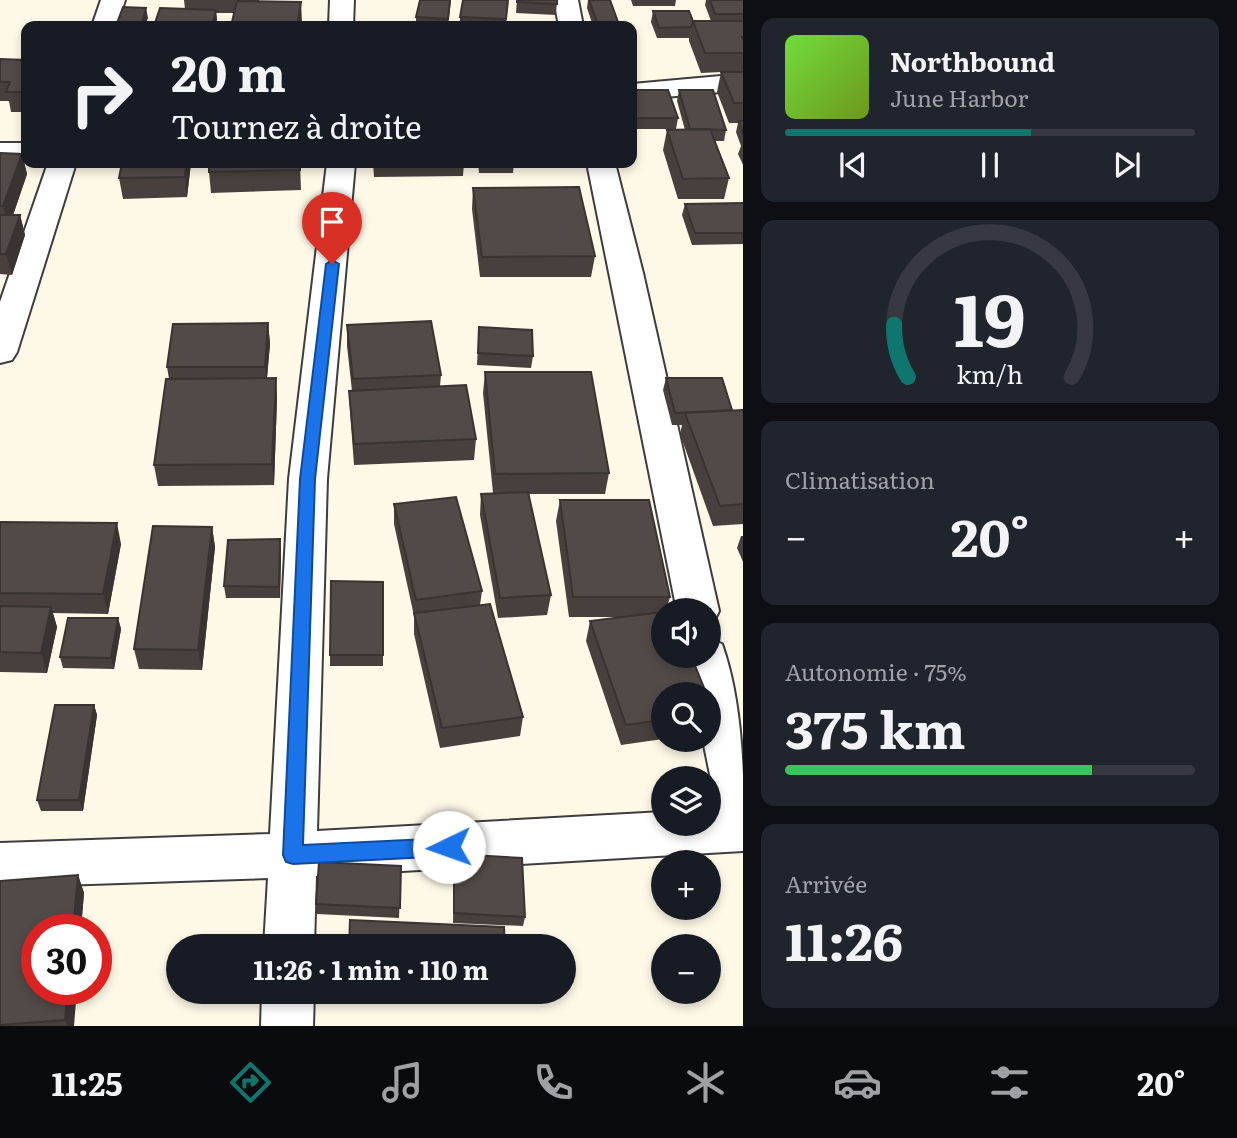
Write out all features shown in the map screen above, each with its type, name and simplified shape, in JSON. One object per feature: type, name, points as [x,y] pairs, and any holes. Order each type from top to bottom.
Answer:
[{"type":"street","points":[[107,21],[113,0]]},
{"type":"street","points":[[341,21],[342,0]]},
{"type":"street","points":[[566,0],[570,21]]},
{"type":"street","points":[[637,92],[743,82]]},
{"type":"street","points":[[0,152],[21,151]]},
{"type":"street","points":[[0,352],[60,168]]},
{"type":"street","points":[[290,934],[308,479],[341,168]]},
{"type":"street","points":[[602,168],[628,273],[695,598]]},
{"type":"street","points":[[710,668],[743,823]]},
{"type":"street","points":[[0,865],[293,855],[743,828]]},
{"type":"street","points":[[286,1026],[287,1004]]},
{"type":"building","points":[[420,0],[450,0],[448,19],[416,17]]},
{"type":"building","points":[[463,0],[508,0],[506,19],[460,17]]},
{"type":"building","points":[[557,0],[557,4],[517,2]]},
{"type":"building","points":[[589,0],[610,0],[618,21],[597,21]]},
{"type":"building","points":[[710,0],[743,0],[743,14],[715,14]]},
{"type":"building","points":[[237,1],[301,2],[298,21],[232,21]]},
{"type":"building","points":[[123,7],[146,8],[142,21],[118,21]]},
{"type":"building","points":[[160,8],[216,10],[213,21],[156,21]]},
{"type":"building","points":[[653,11],[689,11],[693,21],[691,27],[659,28]]},
{"type":"building","points":[[693,21],[743,21],[743,53],[705,53]]},
{"type":"building","points":[[0,59],[21,60],[21,92],[6,92],[10,82],[0,82]]},
{"type":"building","points":[[721,72],[743,72],[743,103],[734,103]]},
{"type":"building","points":[[637,90],[668,90],[678,118],[637,118]]},
{"type":"building","points":[[679,90],[713,90],[726,130],[690,129]]},
{"type":"building","points":[[710,129],[729,178],[683,179],[667,130]]},
{"type":"building","points":[[0,153],[21,154],[3,206],[0,206]]},
{"type":"building","points":[[121,168],[186,168],[185,177],[119,178]]},
{"type":"building","points":[[209,168],[300,168],[300,170],[209,172]]},
{"type":"building","points":[[579,187],[595,256],[482,257],[473,188]]},
{"type":"building","points":[[743,203],[743,233],[695,233],[685,204]]},
{"type":"building","points":[[0,215],[20,215],[6,254],[0,254]]},
{"type":"building","points":[[431,321],[441,375],[353,379],[347,325]]},
{"type":"building","points":[[268,323],[265,367],[167,367],[173,324]]},
{"type":"building","points":[[479,327],[532,330],[533,356],[478,353]]},
{"type":"building","points":[[485,372],[591,372],[609,473],[495,474]]},
{"type":"building","points":[[276,378],[272,464],[154,465],[166,379]]},
{"type":"building","points":[[666,378],[722,378],[732,410],[675,413]]},
{"type":"building","points":[[466,385],[476,439],[354,444],[349,391]]},
{"type":"building","points":[[743,410],[743,504],[720,506],[685,413]]},
{"type":"building","points":[[528,492],[551,595],[500,598],[481,494]]},
{"type":"building","points":[[456,497],[482,591],[416,600],[394,504]]},
{"type":"building","points":[[560,500],[649,500],[670,597],[573,597]]},
{"type":"building","points":[[0,522],[117,523],[103,594],[0,593]]},
{"type":"building","points":[[153,526],[212,527],[198,650],[134,649]]},
{"type":"building","points":[[280,539],[279,587],[224,586],[228,540]]},
{"type":"building","points":[[331,581],[383,582],[383,655],[330,655]]},
{"type":"building","points":[[490,604],[523,717],[442,728],[414,613]]},
{"type":"building","points":[[0,606],[51,607],[41,653],[0,652]]},
{"type":"building","points":[[651,613],[651,668],[696,668],[702,682],[651,682],[651,722],[626,725],[590,621]]},
{"type":"building","points":[[68,618],[118,618],[111,658],[60,657]]},
{"type":"building","points":[[55,705],[94,705],[79,800],[37,800]]},
{"type":"building","points":[[454,854],[522,858],[525,917],[454,913]]},
{"type":"building","points":[[319,862],[401,866],[400,908],[316,904]]},
{"type":"building","points":[[78,875],[74,914],[21,914],[21,1005],[66,1005],[65,1020],[0,1025],[0,881]]},
{"type":"building","points":[[350,920],[504,927],[504,934],[349,934]]},
{"type":"route","points":[[332,264],[308,479],[293,855],[449,847]]}]
